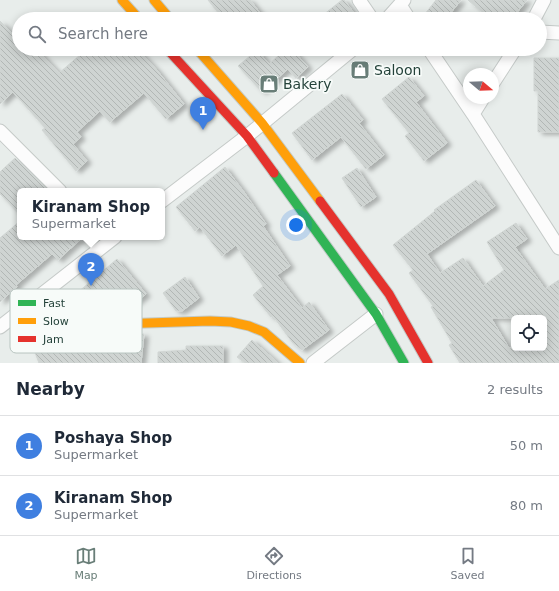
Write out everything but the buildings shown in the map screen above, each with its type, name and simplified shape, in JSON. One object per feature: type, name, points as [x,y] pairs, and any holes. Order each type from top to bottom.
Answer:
[{"type":"street","points":[[122,0],[133,12]]},
{"type":"street","points":[[154,0],[164,12]]},
{"type":"street","points":[[359,0],[367,12]]},
{"type":"street","points":[[538,12],[544,0]]},
{"type":"street","points":[[394,12],[402,3]]},
{"type":"street","points":[[547,32],[559,33]]},
{"type":"street","points":[[173,56],[246,136],[376,314],[404,363]]},
{"type":"street","points":[[203,56],[262,123],[389,294],[428,363]]},
{"type":"street","points":[[165,199],[345,56]]},
{"type":"street","points":[[434,56],[559,248]]},
{"type":"street","points":[[499,74],[510,56]]},
{"type":"street","points":[[473,114],[479,104]]},
{"type":"street","points":[[0,131],[57,188]]},
{"type":"street","points":[[48,289],[108,240]]},
{"type":"street","points":[[313,363],[376,314]]},
{"type":"street","points":[[0,327],[10,319]]},
{"type":"street","points":[[142,323],[210,321],[231,322],[249,326],[264,332],[300,363]]},
{"type":"traffic: fast","points":[[274,173],[376,314],[404,363]]},
{"type":"traffic: slow","points":[[122,0],[133,12]]},
{"type":"traffic: slow","points":[[154,0],[164,12]]},
{"type":"traffic: slow","points":[[203,56],[262,123],[320,201]]},
{"type":"traffic: slow","points":[[142,323],[210,321],[231,322],[249,326],[264,332],[300,363]]},
{"type":"traffic: jam","points":[[173,56],[247,136],[274,173]]},
{"type":"traffic: jam","points":[[320,201],[389,294],[428,363]]},
{"type":"place","name":"Saloon","points":[[360,70]]},
{"type":"place","name":"Bakery","points":[[269,84]]},
{"type":"place","name":"Poshaya Shop","points":[[203,130]]},
{"type":"place","name":"Kiranam Shop","points":[[91,286]]}]
